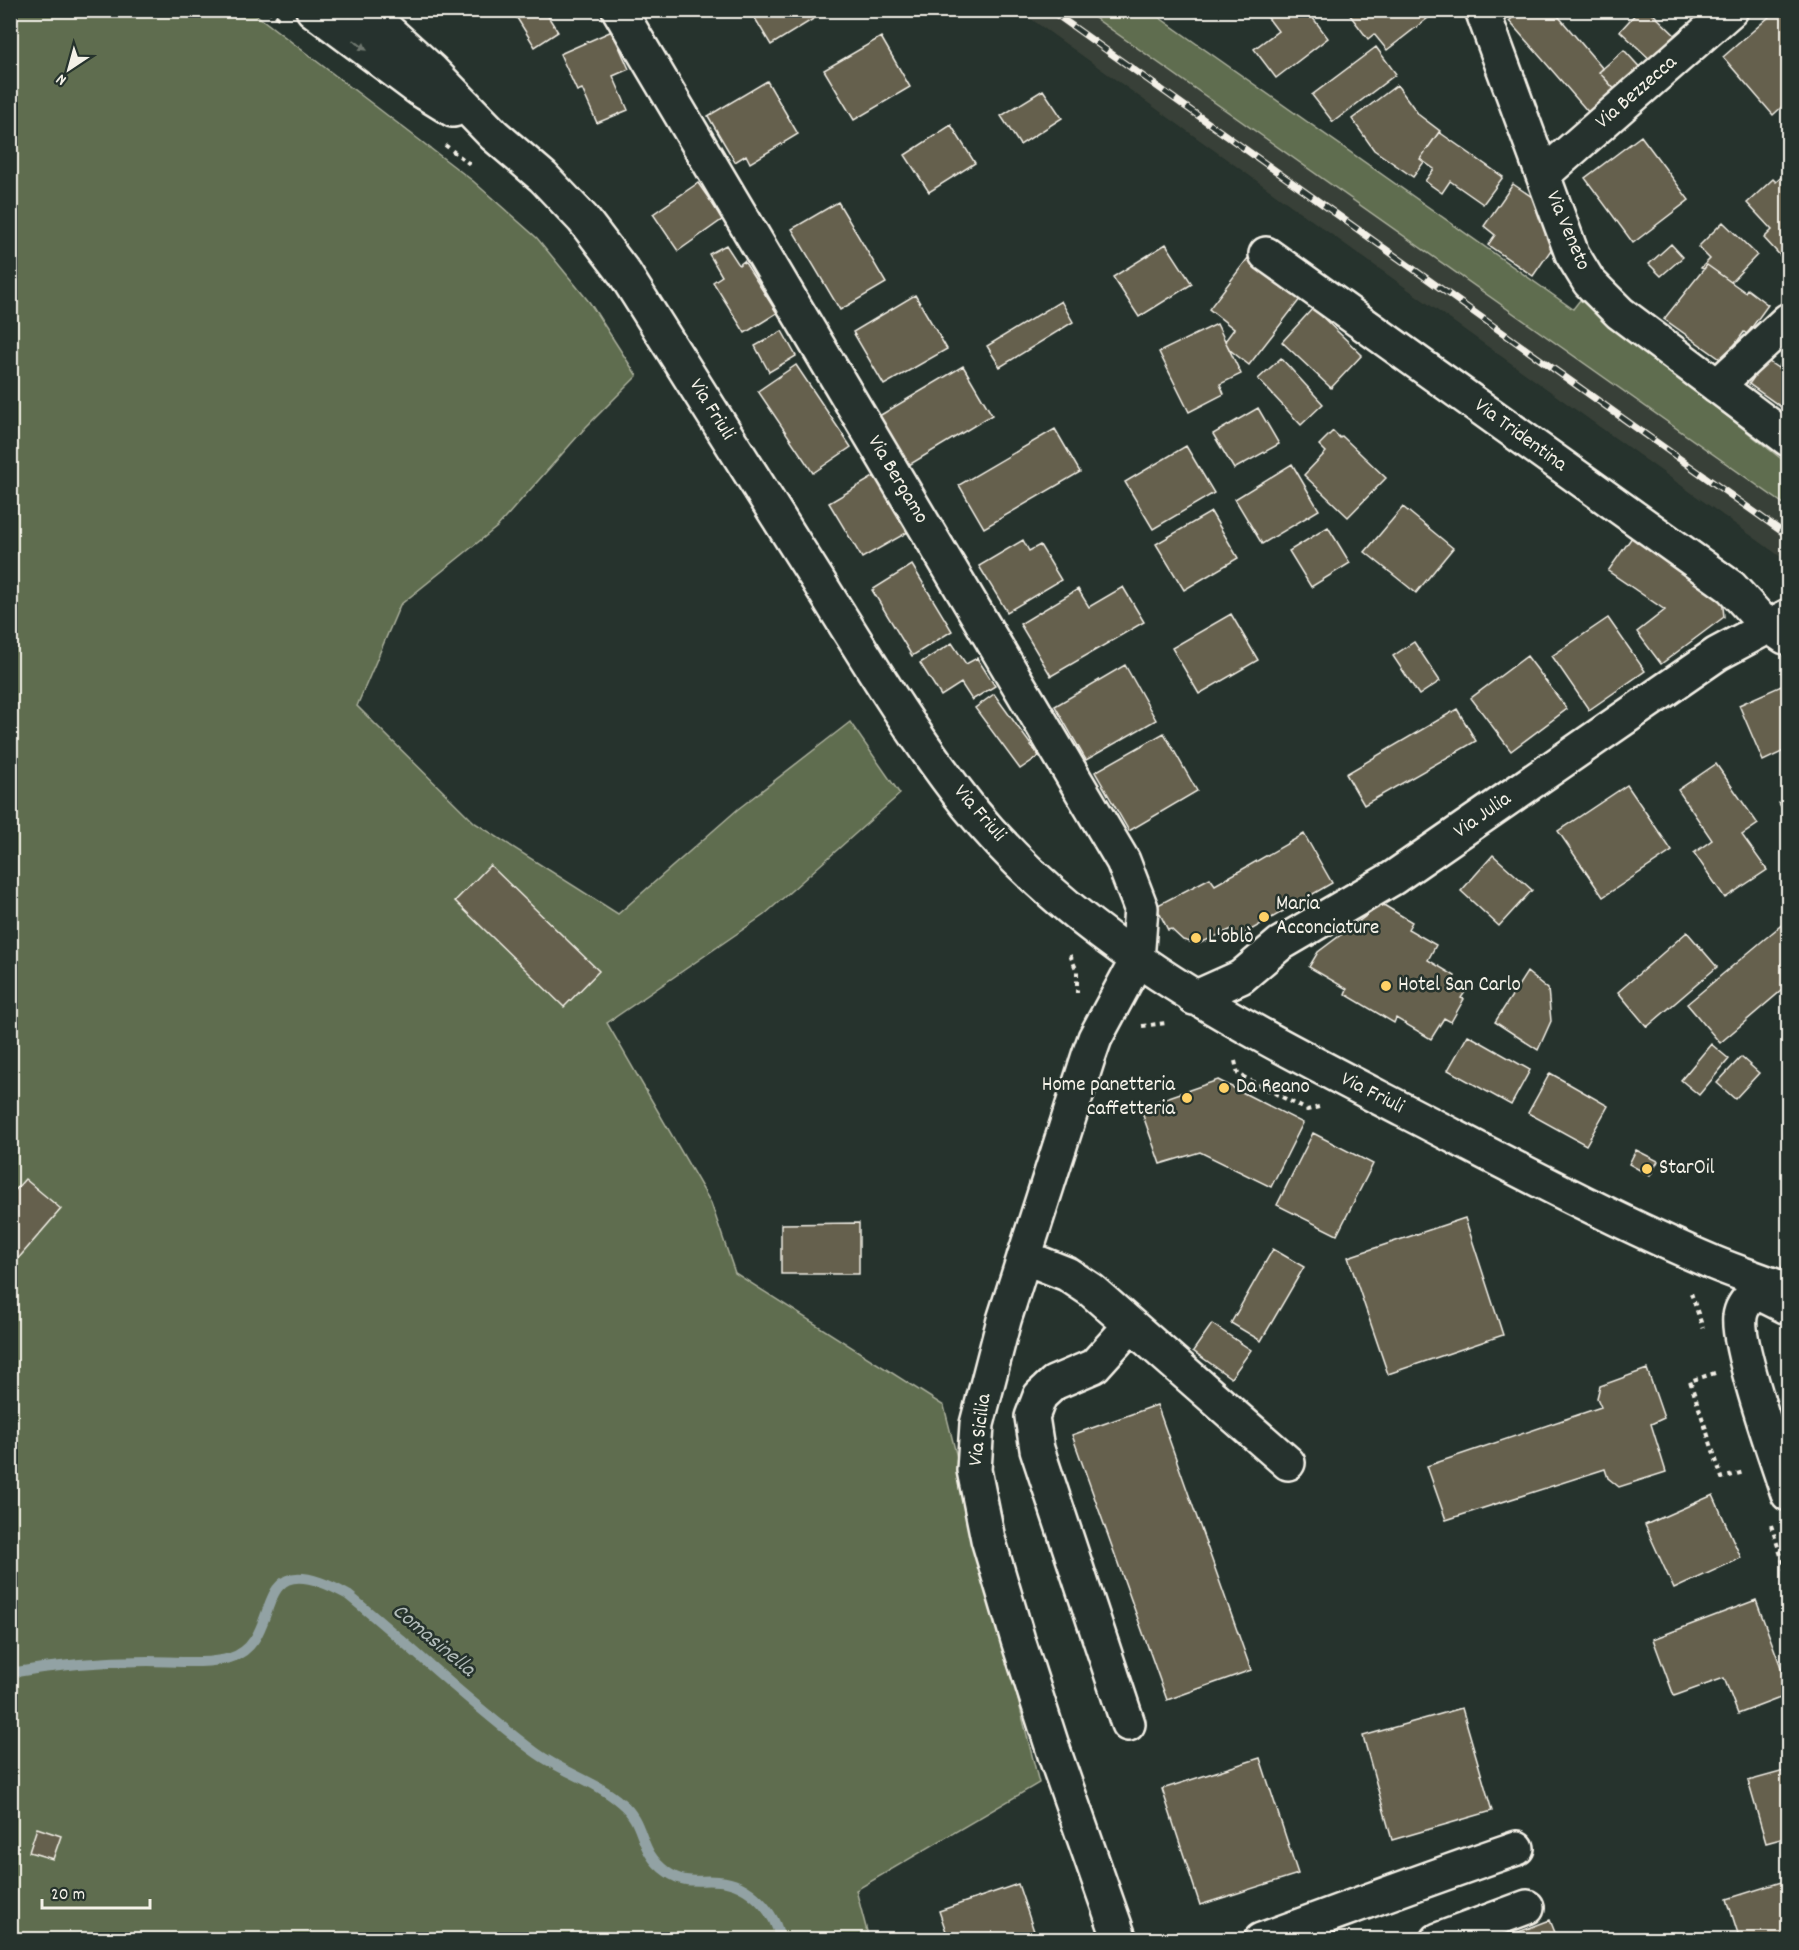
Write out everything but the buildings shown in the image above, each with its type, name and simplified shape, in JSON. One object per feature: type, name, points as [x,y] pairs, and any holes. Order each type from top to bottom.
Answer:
[{"type":"street","name":"Via Friuli","points":[[365,10],[431,70],[494,135],[543,177],[583,219],[625,274],[876,673],[970,807],[1023,864],[1065,903],[1137,960],[1194,998],[1272,1042],[1445,1132],[1687,1251],[1788,1291]]},
{"type":"street","name":"Via Bergamo","points":[[619,10],[1123,861],[1141,908],[1137,960]]},
{"type":"street","name":"Via Bezzecca","points":[[1543,175],[1731,10]]},
{"type":"street","name":"Via Veneto","points":[[1485,12],[1572,254],[1589,282],[1620,313],[1788,439]]},
{"type":"street","name":"Via Friuli","points":[[300,17],[494,135]]},
{"type":"street","name":"Via Tridentina","points":[[1266,254],[1731,587],[1782,627]]},
{"type":"street","points":[[1717,386],[1788,320]]},
{"type":"street","name":"Via Julia","points":[[1194,998],[1241,977],[1280,944],[1393,878],[1717,654],[1782,627]]},
{"type":"street","name":"Via Sicilia","points":[[1120,1940],[1018,1640],[988,1539],[974,1470],[974,1446],[981,1402],[1024,1257],[1095,1038],[1137,960]]},
{"type":"street","name":"Via Friuli","points":[[1687,1251],[1788,1325]]},
{"type":"street","points":[[1024,1257],[1050,1266],[1083,1284],[1288,1463]]},
{"type":"street","points":[[1788,1308],[1759,1294],[1749,1298],[1741,1314],[1741,1331],[1788,1494]]},
{"type":"street","points":[[1128,1724],[1032,1428],[1035,1406],[1047,1388],[1094,1366],[1131,1325]]},
{"type":"street","points":[[1261,1940],[1405,1886],[1517,1848]]},
{"type":"street","points":[[1438,1940],[1527,1907]]},
{"type":"path","points":[[268,10],[300,17]]},
{"type":"path","points":[[437,139],[480,172]]},
{"type":"path","points":[[1069,952],[1077,971],[1077,999]]},
{"type":"path","points":[[1137,1030],[1143,1024],[1163,1021],[1173,1027]]},
{"type":"path","points":[[1234,1059],[1238,1074],[1307,1110],[1323,1106]]},
{"type":"path","points":[[1689,1287],[1704,1329]]},
{"type":"path","points":[[1714,1361],[1718,1372],[1690,1381],[1722,1478],[1752,1470]]},
{"type":"path","points":[[1770,1524],[1788,1577]]},
{"type":"shaded area","points":[[1020,11],[1085,11],[1788,507],[1788,562]]},
{"type":"green space","points":[[20,10],[251,11],[473,181],[537,238],[590,303],[637,376],[586,427],[497,527],[400,605],[357,706],[475,823],[618,914],[738,809],[850,722],[900,794],[764,915],[607,1023],[711,1203],[735,1273],[944,1406],[1039,1783],[856,1890],[869,1939],[11,1940],[11,18]]},
{"type":"green space","points":[[1085,11],[1150,11],[1573,309],[1580,300],[1788,464],[1788,507]]},
{"type":"waterway","name":"Comasinella","points":[[10,1673],[96,1663],[200,1662],[230,1658],[247,1648],[258,1633],[272,1598],[280,1585],[294,1578],[315,1580],[348,1595],[535,1752],[601,1789],[621,1803],[635,1820],[651,1855],[667,1872],[680,1879],[730,1883],[750,1893],[773,1919],[780,1940]]},
{"type":"railway","points":[[1050,10],[1788,536]]},
{"type":"place","name":"Maria Acconciature","points":[[1264,917]]},
{"type":"place","name":"L'oblò","points":[[1196,938]]},
{"type":"place","name":"Hotel San Carlo","points":[[1386,986]]},
{"type":"place","name":"Da Reano","points":[[1224,1088]]},
{"type":"place","name":"Home panetteria caffetteria","points":[[1187,1098]]},
{"type":"place","name":"StarOil","points":[[1647,1169]]}]
